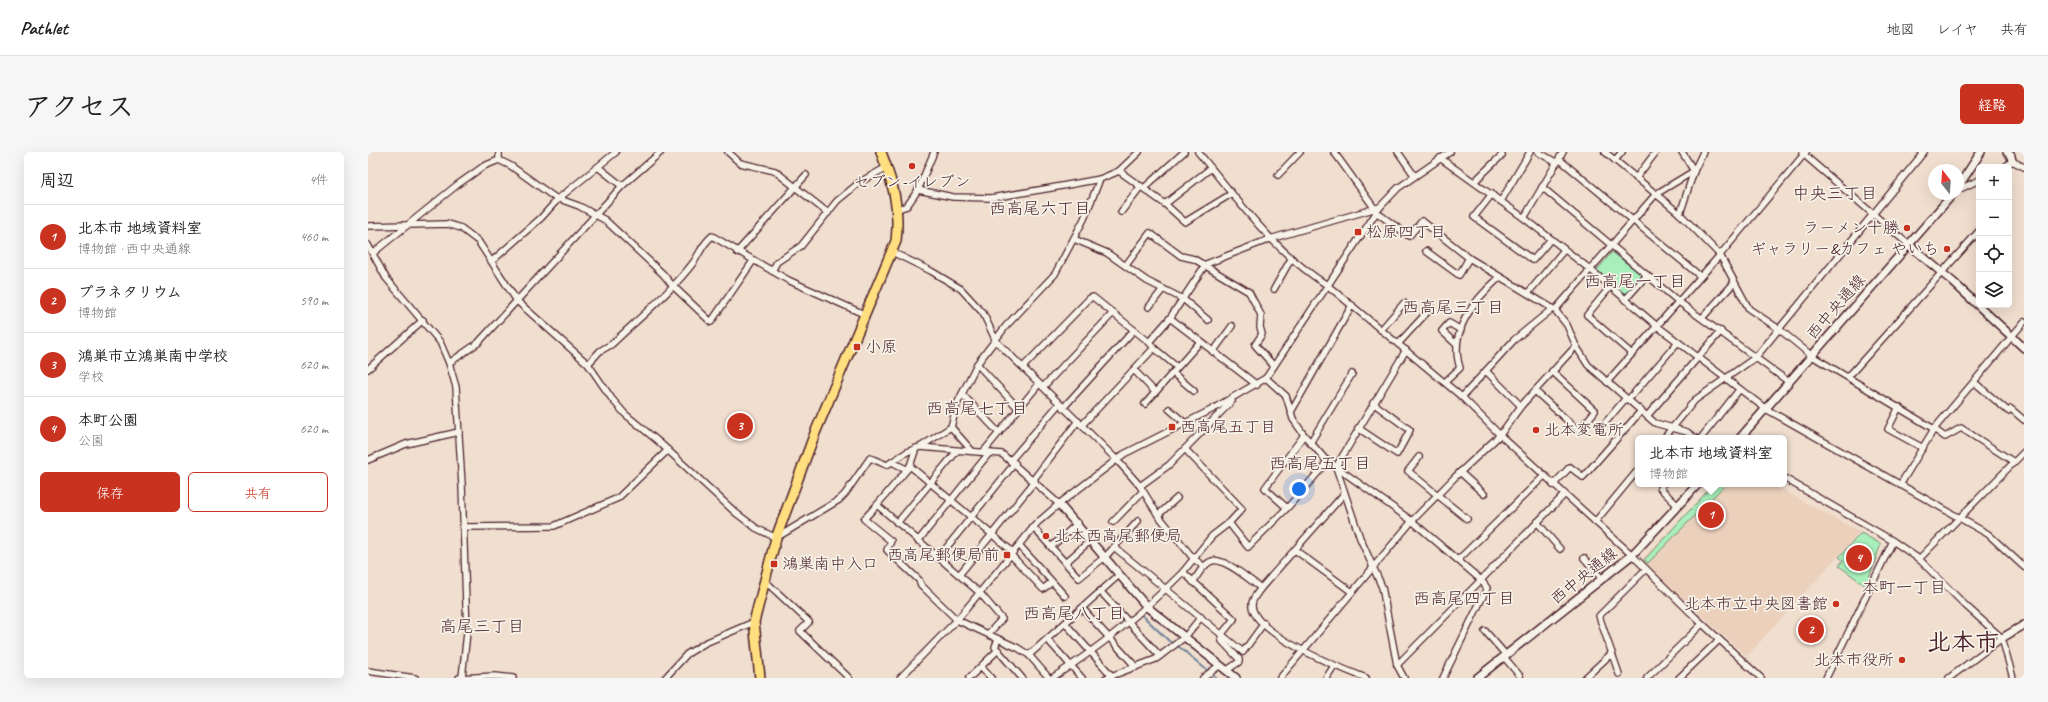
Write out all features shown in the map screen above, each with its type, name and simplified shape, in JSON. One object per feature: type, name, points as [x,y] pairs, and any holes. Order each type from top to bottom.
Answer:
[{"type":"main road","points":[[760,678],[754,622],[776,538],[816,433],[896,241],[898,209],[887,167],[881,152]]},
{"type":"street","points":[[499,152],[499,160]]},
{"type":"street","points":[[492,261],[541,218],[558,199],[616,152]]},
{"type":"street","points":[[449,363],[478,343],[622,186],[661,152]]},
{"type":"street","points":[[728,152],[740,163],[775,171],[828,213]]},
{"type":"street","points":[[898,209],[907,206],[918,190],[934,152]]},
{"type":"street","points":[[918,190],[953,197],[991,198],[1100,178],[1119,171],[1139,152]]},
{"type":"street","points":[[1121,212],[1142,187],[1184,152]]},
{"type":"street","points":[[1198,152],[1231,194],[1270,239],[1291,259],[1352,305],[1462,397],[1553,485],[1632,555],[1702,624],[1761,678]]},
{"type":"street","points":[[1278,174],[1300,152]]},
{"type":"street","points":[[1334,152],[1377,209],[1409,236],[1422,221],[1469,258],[1528,293],[1553,310],[1567,325],[1576,346],[1588,365],[1655,423],[1673,427],[1691,435]]},
{"type":"street","points":[[1398,152],[1414,175]]},
{"type":"street","points":[[900,678],[957,620],[1033,527],[1059,504],[1135,448],[1237,396],[1257,385],[1266,378],[1377,209],[1398,188],[1414,175],[1450,152]]},
{"type":"street","points":[[1501,201],[1530,152]]},
{"type":"street","points":[[1538,152],[1558,161],[1634,221],[1700,276]]},
{"type":"street","points":[[1524,218],[1563,152]]},
{"type":"street","points":[[1605,152],[1680,214],[1720,255],[1749,309],[1780,329],[1812,356],[1945,437],[1961,428],[2014,462]]},
{"type":"street","points":[[1615,160],[1622,152]]},
{"type":"street","points":[[1636,178],[1656,152]]},
{"type":"street","points":[[1682,152],[1694,171]]},
{"type":"street","points":[[1680,214],[1694,171],[1703,152]]},
{"type":"street","points":[[1666,435],[1695,400],[1756,357],[1924,152]]},
{"type":"street","points":[[1964,178],[1980,152]]},
{"type":"street","points":[[2007,152],[2011,156],[2012,161],[2024,167]]},
{"type":"street","points":[[1607,382],[1720,255],[1803,153],[1942,273],[2024,348]]},
{"type":"street","points":[[1474,182],[1502,155]]},
{"type":"street","points":[[1440,158],[1524,218],[1591,270],[1625,300],[1724,379],[1766,409],[1988,534],[2024,567]]},
{"type":"street","points":[[373,253],[484,166],[499,160],[511,166],[558,199],[579,206],[605,220],[663,274],[672,285],[711,322],[753,261]]},
{"type":"street","points":[[2008,164],[2012,161]]},
{"type":"street","points":[[598,167],[622,186]]},
{"type":"street","points":[[772,271],[777,262],[801,246],[838,201],[860,182],[887,167]]},
{"type":"street","points":[[1165,204],[1211,168]]},
{"type":"street","points":[[1119,171],[1165,204],[1185,222],[1231,194]]},
{"type":"street","points":[[1462,397],[1514,340],[1553,310],[1591,270],[1656,194],[1694,171]]},
{"type":"street","points":[[737,252],[806,175]]},
{"type":"street","points":[[368,226],[448,224],[461,228],[478,241],[517,301],[588,364],[612,399],[625,414],[668,450],[736,513],[756,528],[776,538],[845,494],[870,458],[887,465],[918,448],[951,427],[962,394],[977,364],[1006,326],[1055,274],[1074,239],[1094,196],[1100,178]]},
{"type":"street","points":[[1964,186],[1976,181]]},
{"type":"street","points":[[1542,187],[1679,302],[1721,331],[1789,382]]},
{"type":"street","points":[[1492,194],[1474,217],[1533,260],[1551,240]]},
{"type":"street","name":"西中央通線","points":[[1743,435],[1948,200]]},
{"type":"street","points":[[1149,342],[1170,318],[1206,264],[1270,239],[1377,209]]},
{"type":"street","points":[[1126,265],[1150,233],[1181,256],[1194,259],[1249,292],[1261,315],[1260,327],[1262,334],[1255,345],[1274,366]]},
{"type":"street","points":[[1848,377],[1976,234]]},
{"type":"street","points":[[588,364],[600,351],[612,344],[672,285],[693,263],[703,244],[712,236],[737,252],[772,271],[866,315]]},
{"type":"street","points":[[1074,239],[1107,253],[1147,281],[1183,299],[1208,320]]},
{"type":"street","points":[[368,245],[386,278],[440,342],[449,363],[458,405],[463,527],[467,633],[461,678],[495,676],[513,678]]},
{"type":"street","points":[[1528,293],[1564,250]]},
{"type":"street","points":[[1426,251],[1459,275],[1469,258]]},
{"type":"street","points":[[892,252],[931,271],[961,289],[983,312],[996,341],[1117,460],[1141,488],[1158,515],[1193,558],[1204,567]]},
{"type":"street","points":[[1274,289],[1291,259]]},
{"type":"street","points":[[1625,300],[1647,275]]},
{"type":"street","points":[[1445,382],[1460,368],[1457,359],[1457,345],[1461,330],[1471,308],[1482,293],[1500,277]]},
{"type":"street","points":[[1702,318],[1734,283]]},
{"type":"street","points":[[1610,287],[1587,315],[1632,354]]},
{"type":"street","points":[[1149,307],[1163,289]]},
{"type":"street","points":[[1023,367],[1090,298],[1096,298],[1177,367]]},
{"type":"street","points":[[1381,330],[1404,303]]},
{"type":"street","points":[[1291,412],[1352,305]]},
{"type":"street","points":[[1398,344],[1431,308]]},
{"type":"street","points":[[918,541],[987,452],[999,433],[1019,409],[1113,313]]},
{"type":"street","points":[[1170,318],[1257,385]]},
{"type":"street","points":[[368,369],[423,320]]},
{"type":"street","points":[[1900,485],[1934,429],[2024,322]]},
{"type":"street","points":[[1457,345],[1442,331],[1449,323],[1461,330]]},
{"type":"street","points":[[1213,352],[1232,326]]},
{"type":"street","points":[[938,558],[1013,462],[1061,406],[1134,330]]},
{"type":"street","points":[[1647,416],[1721,331]]},
{"type":"street","points":[[1145,404],[1200,342]]},
{"type":"street","points":[[1605,423],[1678,342]]},
{"type":"street","points":[[1280,678],[1412,521],[1460,472],[1500,435],[1521,406],[1576,346]]},
{"type":"street","points":[[959,575],[1080,423],[1134,370],[1154,348]]},
{"type":"street","points":[[1404,678],[1397,665],[1382,587],[1360,538],[1336,467],[1406,350]]},
{"type":"street","points":[[977,364],[1019,409]]},
{"type":"street","points":[[1134,370],[1155,392]]},
{"type":"street","points":[[1486,371],[1521,406]]},
{"type":"street","points":[[1535,391],[1579,431],[1594,411],[1552,371]]},
{"type":"street","points":[[1173,373],[1194,391]]},
{"type":"street","points":[[1310,443],[1352,374]]},
{"type":"street","points":[[1266,378],[1286,396],[1293,419],[1310,443],[1328,461],[1412,521],[1458,560],[1487,588],[1443,678]]},
{"type":"street","points":[[1974,382],[2024,420]]},
{"type":"street","points":[[1703,435],[1739,390]]},
{"type":"street","points":[[962,394],[999,433]]},
{"type":"street","points":[[1114,522],[1141,488],[1170,465],[1237,396]]},
{"type":"street","points":[[1358,428],[1397,454],[1410,430],[1373,403]]},
{"type":"street","points":[[1898,407],[1888,429],[1923,448]]},
{"type":"street","points":[[1169,409],[1186,423]]},
{"type":"street","points":[[1553,485],[1570,467],[1583,477],[1641,411]]},
{"type":"street","points":[[951,427],[972,451]]},
{"type":"street","points":[[368,460],[406,444],[459,432]]},
{"type":"street","points":[[1287,508],[1265,488],[1304,435]]},
{"type":"street","points":[[918,448],[908,468],[864,519],[891,541],[887,550],[957,620],[1029,655],[1051,678],[1072,665],[1147,607],[1183,572],[1212,536],[1229,523],[1242,509],[1185,449]]},
{"type":"street","points":[[918,448],[1002,454],[1034,480],[1078,523],[1147,607],[1236,678]]},
{"type":"street","points":[[463,527],[554,526],[618,498],[668,450]]},
{"type":"street","points":[[898,523],[957,451]]},
{"type":"street","points":[[1919,559],[2024,452]]},
{"type":"street","points":[[1419,457],[1408,471],[1439,494],[1467,518]]},
{"type":"street","points":[[1229,523],[1248,547],[1287,508],[1328,461]]},
{"type":"street","points":[[892,462],[908,468],[930,484],[991,535],[1012,554],[1043,589],[1052,582]]},
{"type":"street","points":[[1460,472],[1484,494]]},
{"type":"street","points":[[1595,522],[1635,474]]},
{"type":"street","points":[[1458,560],[1544,476]]},
{"type":"street","points":[[1787,480],[1893,541],[1919,559],[1966,606],[2002,638],[2013,678]]},
{"type":"street","points":[[1661,487],[1660,488],[1678,506]]},
{"type":"street","name":"西中央通線","points":[[1477,678],[1632,555],[1695,487]]},
{"type":"street","points":[[1344,494],[1261,588],[1253,599],[1252,607],[1255,614],[1288,644],[1303,649],[1334,666],[1366,678]]},
{"type":"street","points":[[1397,665],[1564,495]]},
{"type":"street","points":[[1158,515],[1177,498]]},
{"type":"street","points":[[877,505],[980,593],[1002,619],[988,634]]},
{"type":"street","points":[[1033,527],[1079,578],[1106,556],[1138,521]]},
{"type":"street","points":[[1537,522],[1560,549]]},
{"type":"street","points":[[1051,547],[1078,523]]},
{"type":"street","points":[[1065,563],[1091,540]]},
{"type":"street","points":[[1826,678],[1893,541]]},
{"type":"street","points":[[1019,545],[1065,596]]},
{"type":"street","points":[[1114,547],[1243,652],[1264,623]]},
{"type":"street","points":[[1295,550],[1352,592]]},
{"type":"street","points":[[1584,558],[1602,579]]},
{"type":"street","points":[[1193,582],[1204,567],[1211,562],[1217,561],[1229,565],[1261,588]]},
{"type":"street","points":[[1619,674],[1599,616],[1646,569]]},
{"type":"street","points":[[1183,572],[1234,619],[1221,634],[1222,641],[1239,659],[1239,662],[1227,670]]},
{"type":"street","points":[[1029,655],[1119,574]]},
{"type":"street","points":[[765,581],[808,622],[800,631],[849,678]]},
{"type":"street","points":[[1100,592],[1160,656]]},
{"type":"street","points":[[1082,608],[1136,667]]},
{"type":"street","points":[[1065,623],[1090,651],[1109,677],[1160,656],[1185,637],[1201,617]]},
{"type":"street","points":[[665,678],[687,654],[705,644],[754,622]]},
{"type":"street","points":[[1647,678],[1702,624]]},
{"type":"street","points":[[1949,678],[2002,638],[2024,625]]},
{"type":"street","points":[[1485,631],[1520,676]]},
{"type":"street","points":[[998,639],[995,647],[1022,678]]},
{"type":"street","points":[[1047,639],[1072,665],[1082,678]]},
{"type":"street","points":[[1679,678],[1719,640]]},
{"type":"street","points":[[969,678],[998,650]]},
{"type":"street","points":[[1586,678],[1612,653]]},
{"type":"street","points":[[1203,678],[1220,665]]},
{"type":"street","points":[[981,666],[991,678]]},
{"type":"street","points":[[1326,678],[1334,666]]},
{"type":"street","points":[[368,671],[415,678]]},
{"type":"shaded area","points":[[1712,487],[1777,487],[1860,532],[1747,656],[1640,561]]},
{"type":"green space","points":[[1612,252],[1643,276],[1624,295],[1597,270]]},
{"type":"green space","points":[[1711,487],[1723,487],[1648,563],[1644,560]]},
{"type":"green space","points":[[1861,533],[1881,544],[1866,586],[1839,566],[1843,560],[1839,557]]},
{"type":"waterway","points":[[1142,615],[1169,641],[1182,649],[1216,678]]},
{"type":"place","name":"セブン-イレブン","points":[[912,166]]},
{"type":"place","name":"ラーメン十勝","points":[[1907,228]]},
{"type":"place","name":"松原四丁目","points":[[1358,232]]},
{"type":"place","name":"ギャラリー&カフェ やいち","points":[[1947,249]]},
{"type":"place","name":"小原","points":[[857,347]]},
{"type":"place","name":"鴻巣市立鴻巣南中学校","points":[[740,426]]},
{"type":"place","name":"西高尾五丁目","points":[[1172,427]]},
{"type":"place","name":"北本変電所","points":[[1536,430]]},
{"type":"place","name":"北本市 地域資料室","points":[[1711,515]]},
{"type":"place","name":"北本西高尾郵便局","points":[[1046,536]]},
{"type":"place","name":"西高尾郵便局前","points":[[1007,555]]},
{"type":"place","name":"本町公園","points":[[1859,558]]},
{"type":"place","name":"鴻巣南中入口","points":[[774,564]]},
{"type":"place","name":"北本市立中央図書館","points":[[1836,604]]},
{"type":"place","name":"プラネタリウム","points":[[1811,630]]},
{"type":"place","name":"北本市役所","points":[[1902,660]]},
{"type":"district","name":"中央三丁目","points":[[1835,193]]},
{"type":"district","name":"西高尾六丁目","points":[[1040,208]]},
{"type":"district","name":"西高尾一丁目","points":[[1635,281]]},
{"type":"district","name":"西高尾三丁目","points":[[1453,307]]},
{"type":"district","name":"西高尾七丁目","points":[[977,408]]},
{"type":"district","name":"西高尾五丁目","points":[[1320,463]]},
{"type":"district","name":"本町一丁目","points":[[1904,587]]},
{"type":"district","name":"西高尾四丁目","points":[[1464,598]]},
{"type":"district","name":"西高尾八丁目","points":[[1074,613]]},
{"type":"district","name":"高尾三丁目","points":[[482,626]]},
{"type":"district","name":"北本市","points":[[1963,642]]}]
